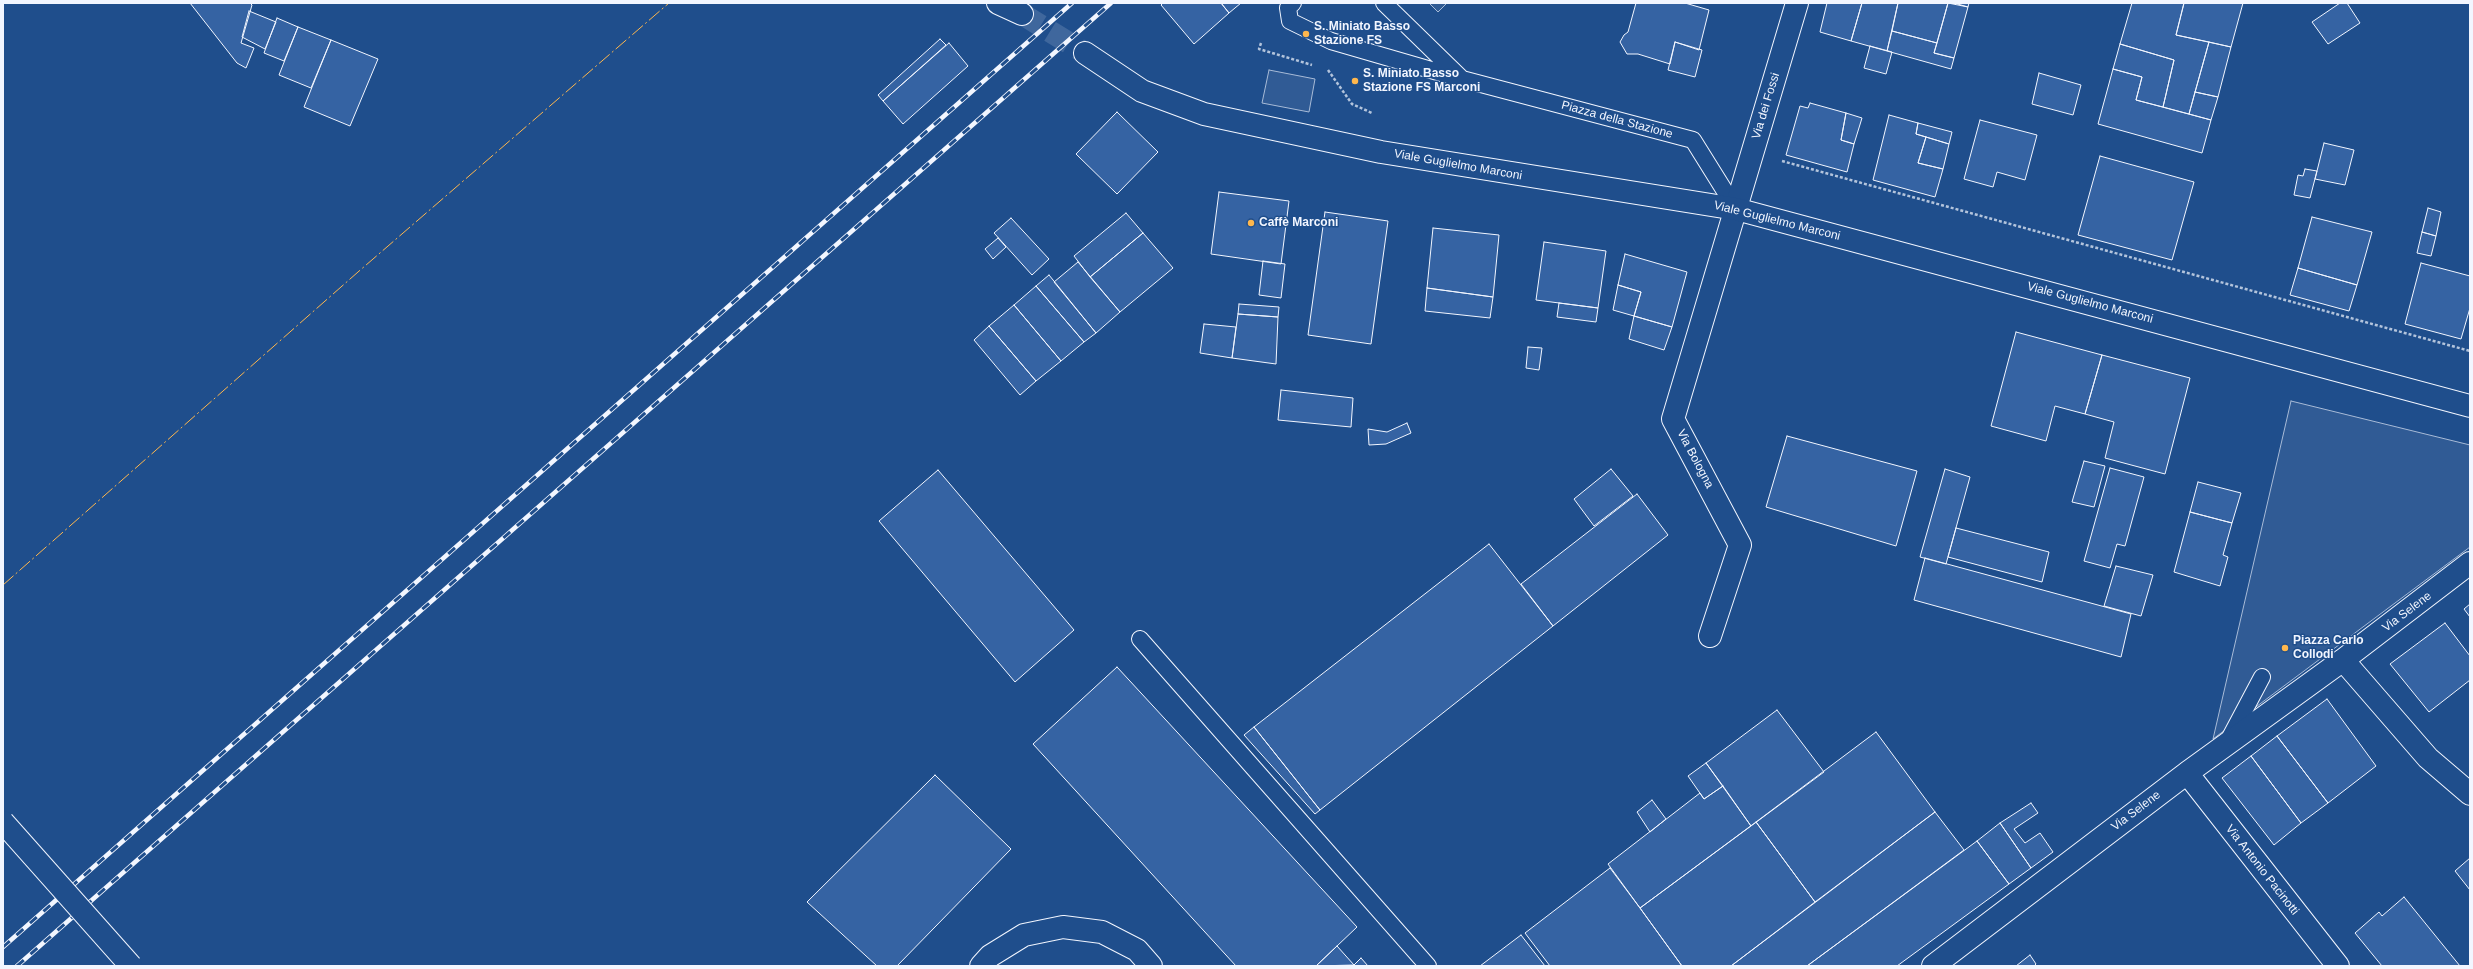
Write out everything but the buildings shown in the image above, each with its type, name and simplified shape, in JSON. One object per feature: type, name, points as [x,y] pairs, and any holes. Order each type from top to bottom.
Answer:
[{"type":"street","points":[[998,3],[1022,14]]},
{"type":"street","name":"Via dei Fossi","points":[[1736,209],[1797,3]]},
{"type":"street","name":"Viale Guglielmo Marconi","points":[[1085,53],[1142,91],[1204,114],[1381,152],[1736,209],[2470,406]]},
{"type":"street","name":"Via Bologna","points":[[1710,636],[1740,544],[1673,419],[1736,209]]},
{"type":"street","name":"Via Selene","points":[[1933,966],[2187,773],[2343,660],[2470,563]]},
{"type":"street","points":[[2343,660],[2428,758],[2470,794]]},
{"type":"street","name":"Via Antonio Pacinotti","points":[[2187,773],[2338,966]]},
{"type":"street","points":[[3,822],[131,966]]},
{"type":"street","points":[[982,966],[990,956],[1024,935],[1063,927],[1102,932],[1137,950],[1152,966]]},
{"type":"lane","name":"Piazza della Stazione","points":[[1293,3],[1288,8],[1290,21],[1331,41],[1462,79],[1693,140],[1736,209]]},
{"type":"lane","name":"Piazza della Stazione","points":[[1384,3],[1462,79]]},
{"type":"lane","points":[[1140,639],[1428,966]]},
{"type":"lane","points":[[2227,744],[2262,677]]},
{"type":"path","points":[[1261,43],[1259,49],[1320,67]]},
{"type":"path","points":[[1327,69],[1352,104],[1372,113]]},
{"type":"path","points":[[1774,159],[2470,351]]},
{"type":"shaded area","points":[[1429,3],[1447,3],[1438,12]]},
{"type":"shaded area","points":[[1269,70],[1315,79],[1309,112],[1262,103]]},
{"type":"shaded area","name":"Piazza Carlo Collodi","points":[[2291,401],[2470,445],[2470,547],[2213,739]]},
{"type":"tunnel","points":[[1022,14],[1085,53]]},
{"type":"railway","points":[[3,947],[1072,3]]},
{"type":"railway","points":[[17,966],[1111,3]]},
{"type":"power","points":[[3,585],[358,272],[669,3]]},
{"type":"place","name":"S. Miniato Basso Stazione FS","points":[[1306,34]]},
{"type":"place","name":"S. Miniato Basso Stazione FS Marconi","points":[[1355,81]]},
{"type":"place","name":"Caffè Marconi","points":[[1251,223]]},
{"type":"place","name":"Piazza Carlo Collodi","points":[[2285,648]]}]
